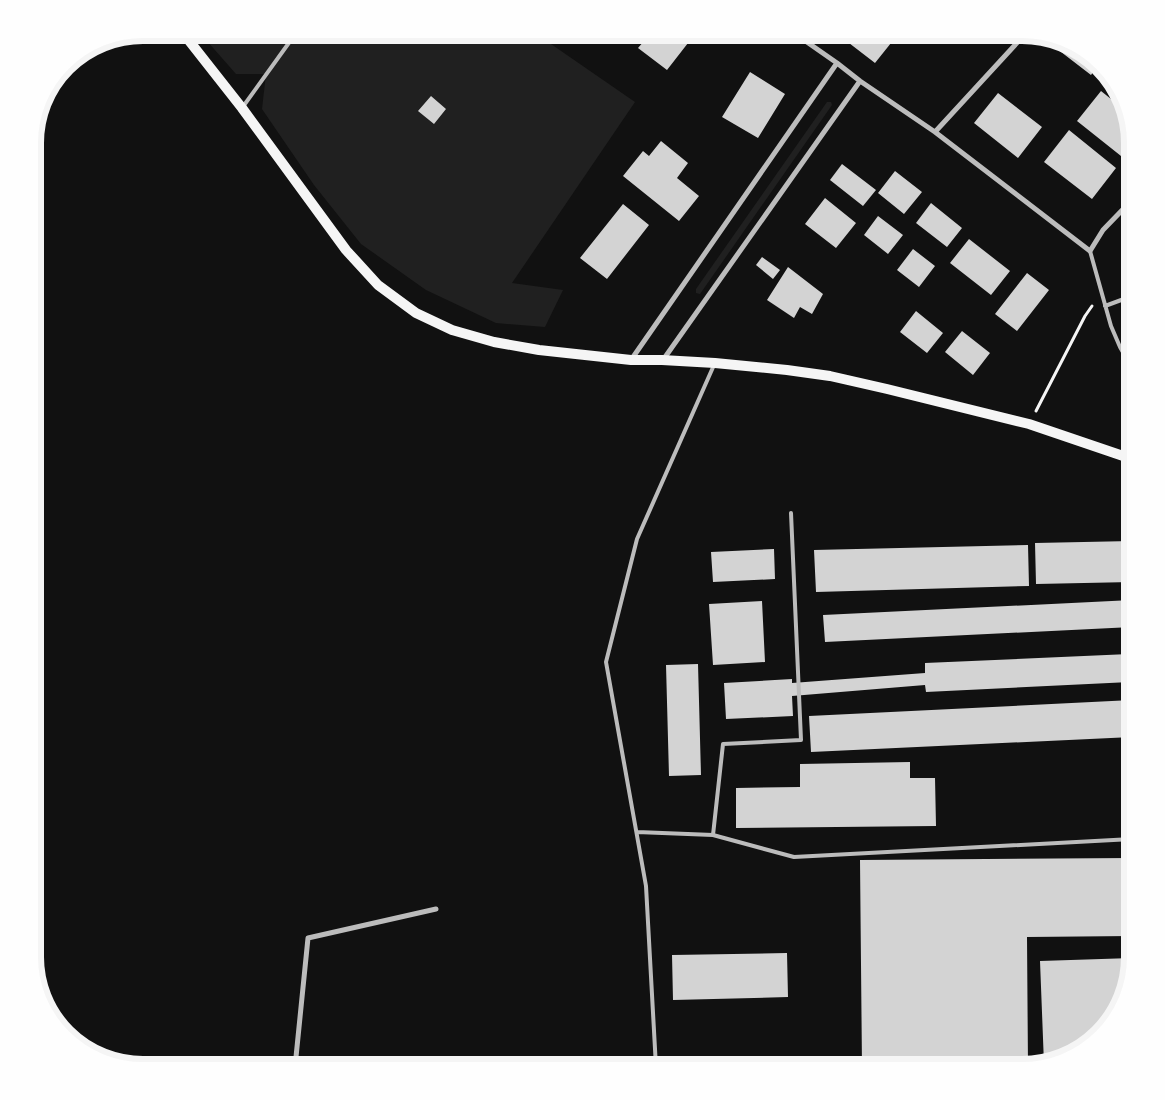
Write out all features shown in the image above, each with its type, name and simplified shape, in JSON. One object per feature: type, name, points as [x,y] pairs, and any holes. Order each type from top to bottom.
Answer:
[{"type":"main road","points":[[190,41],[242,108],[346,250],[378,285],[416,313],[452,330],[494,342],[539,350],[631,360],[715,363],[830,376],[1029,424],[1124,457]]},
{"type":"street","points":[[805,41],[860,82],[934,132],[1090,251],[1103,230],[1124,208]]},
{"type":"street","points":[[934,132],[1019,41]]},
{"type":"street","points":[[631,360],[837,63]]},
{"type":"street","points":[[662,360],[860,82]]},
{"type":"street","points":[[296,1059],[308,938],[436,909]]},
{"type":"lane","points":[[242,108],[290,41]]},
{"type":"lane","points":[[1090,251],[1111,326],[1124,354]]},
{"type":"lane","points":[[1105,306],[1124,299]]},
{"type":"lane","points":[[656,1059],[646,886],[606,662],[637,539],[715,363]]},
{"type":"lane","points":[[713,835],[723,744],[801,740],[791,513]]},
{"type":"lane","points":[[637,832],[713,835],[794,857],[1124,839]]},
{"type":"path","points":[[1029,424],[1085,316],[1094,302],[1102,295]]},
{"type":"shaded area","points":[[207,41],[547,41],[635,102],[512,283],[563,290],[545,327],[496,323],[426,290],[361,244],[314,185],[262,109],[266,74],[236,74]]},
{"type":"shaded area","points":[[827,102],[831,102],[832,105],[700,294],[696,293],[696,289]]},
{"type":"building","points":[[644,41],[690,41],[667,70],[638,48]]},
{"type":"building","points":[[851,41],[893,41],[875,63],[849,43]]},
{"type":"building","points":[[1055,47],[1079,58],[1094,71],[1091,75]]},
{"type":"building","points":[[750,72],[785,94],[758,138],[722,117]]},
{"type":"building","points":[[1101,91],[1115,102],[1118,110],[1124,136],[1124,152],[1121,156],[1077,121]]},
{"type":"building","points":[[998,93],[1042,127],[1018,158],[974,123]]},
{"type":"building","points":[[431,96],[446,109],[434,124],[418,111]]},
{"type":"building","points":[[1069,130],[1116,168],[1092,199],[1044,162]]},
{"type":"building","points":[[661,141],[688,163],[677,178],[699,196],[679,221],[623,176],[643,151],[649,156]]},
{"type":"building","points":[[842,164],[876,190],[863,206],[830,180]]},
{"type":"building","points":[[895,171],[922,192],[904,214],[878,193]]},
{"type":"building","points":[[825,198],[856,223],[836,248],[805,224]]},
{"type":"building","points":[[931,203],[962,228],[947,247],[916,223]]},
{"type":"building","points":[[623,204],[649,225],[607,279],[580,258]]},
{"type":"building","points":[[878,216],[903,235],[888,254],[864,235]]},
{"type":"building","points":[[969,239],[1010,271],[991,295],[950,263]]},
{"type":"building","points":[[913,249],[935,266],[919,287],[897,270]]},
{"type":"building","points":[[762,257],[780,270],[773,279],[756,265]]},
{"type":"building","points":[[788,267],[823,294],[812,314],[800,307],[794,318],[767,300]]},
{"type":"building","points":[[1027,273],[1049,290],[1017,331],[995,314]]},
{"type":"building","points":[[916,311],[943,333],[927,353],[900,332]]},
{"type":"building","points":[[962,331],[990,353],[973,375],[945,352]]},
{"type":"building","points":[[1124,541],[1124,582],[1036,584],[1035,543]]},
{"type":"building","points":[[1028,545],[1029,586],[816,592],[814,550]]},
{"type":"building","points":[[774,549],[775,579],[713,582],[711,552]]},
{"type":"building","points":[[1124,600],[1124,627],[825,642],[823,615]]},
{"type":"building","points":[[762,601],[765,662],[713,665],[709,604]]},
{"type":"building","points":[[1124,654],[1124,682],[926,692],[925,685],[792,696],[793,716],[726,719],[724,683],[792,679],[792,683],[925,673],[925,663]]},
{"type":"building","points":[[698,664],[701,775],[669,776],[666,665]]},
{"type":"building","points":[[1124,700],[1124,737],[811,752],[809,716]]},
{"type":"building","points":[[910,762],[910,778],[935,778],[936,826],[736,828],[736,788],[800,787],[800,764]]},
{"type":"building","points":[[1124,858],[1124,936],[1027,937],[1028,1059],[862,1059],[860,860]]},
{"type":"building","points":[[787,953],[788,997],[673,1000],[672,955]]},
{"type":"building","points":[[1124,958],[1122,977],[1116,996],[1103,1019],[1079,1042],[1044,1056],[1040,961]]}]
